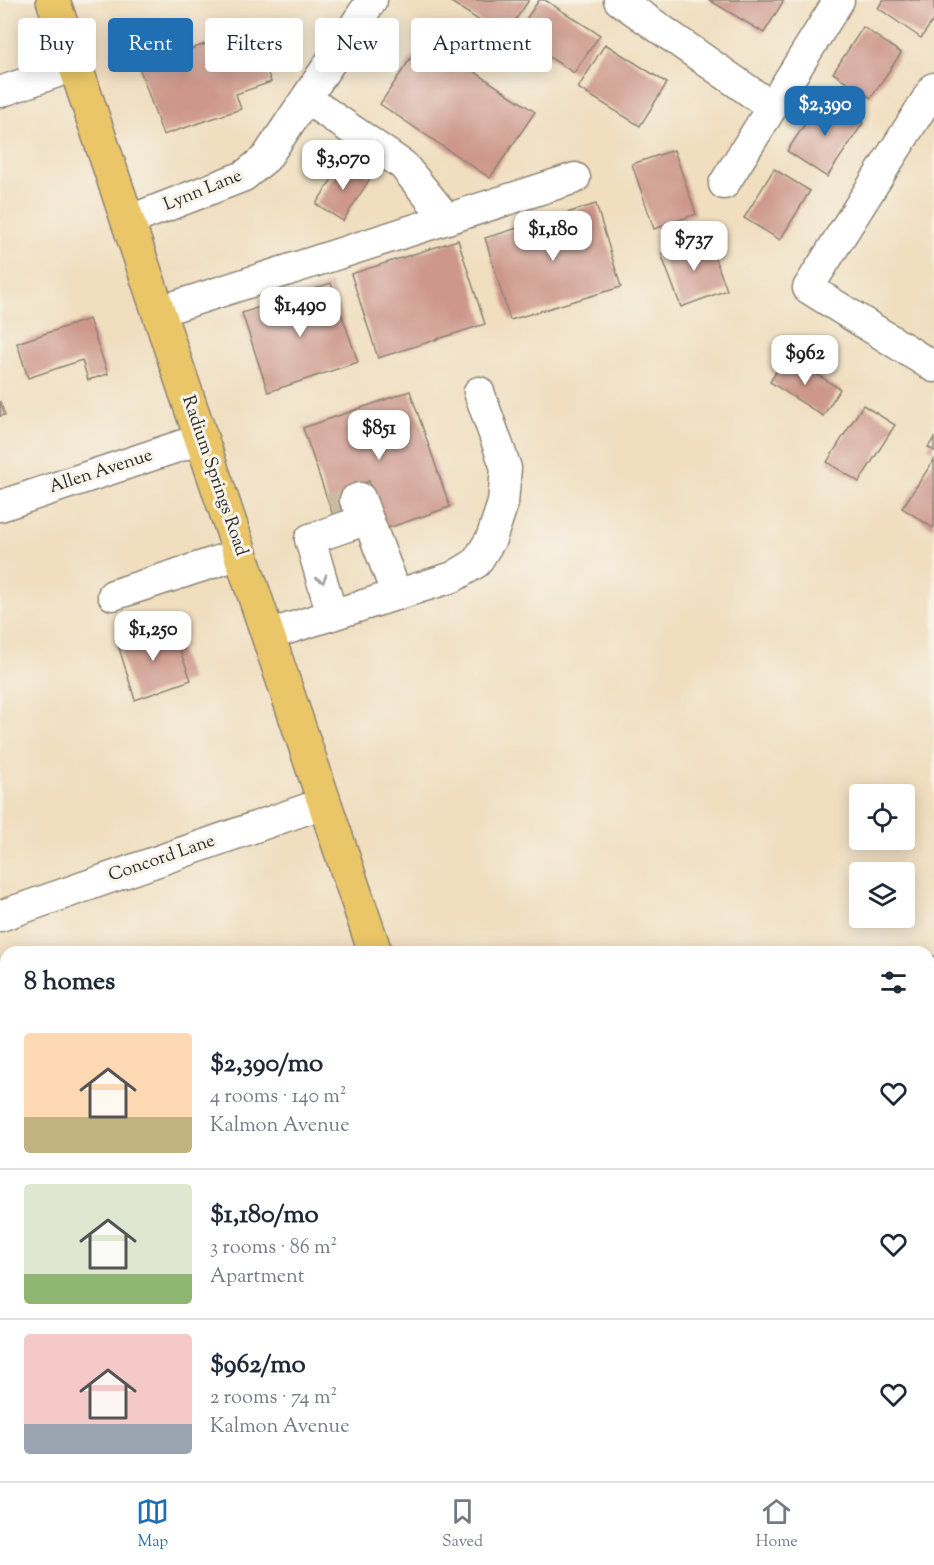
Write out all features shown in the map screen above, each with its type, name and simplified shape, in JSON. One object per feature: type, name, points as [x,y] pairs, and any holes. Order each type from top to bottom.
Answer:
[{"type":"main road","name":"Radium Springs Road","points":[[53,0],[60,18]]},
{"type":"main road","name":"Radium Springs Road","points":[[79,72],[157,312],[373,946]]},
{"type":"street","name":"Lynn Lane","points":[[128,221],[243,177],[266,158],[372,0]]},
{"type":"street","points":[[619,0],[772,107]]},
{"type":"street","points":[[724,184],[839,0]]},
{"type":"street","points":[[0,92],[57,72]]},
{"type":"street","points":[[934,88],[808,288],[934,367]]},
{"type":"street","points":[[307,99],[403,165],[446,218]]},
{"type":"street","points":[[157,312],[575,178]]},
{"type":"street","points":[[268,635],[453,577],[476,563],[491,539],[503,503],[506,468],[479,392]]},
{"type":"street","name":"Allen Avenue","points":[[0,506],[201,439]]},
{"type":"street","points":[[332,615],[310,539],[344,516],[397,595]]},
{"type":"street","points":[[113,596],[240,554]]},
{"type":"street","name":"Concord Lane","points":[[0,916],[324,803]]},
{"type":"building","points":[[448,0],[529,0],[517,18],[475,18]]},
{"type":"building","points":[[539,0],[545,0],[600,35],[574,73],[552,59],[552,18],[527,18]]},
{"type":"building","points":[[709,0],[784,0],[764,33]]},
{"type":"building","points":[[883,0],[934,0],[934,19],[921,38],[878,8]]},
{"type":"building","points":[[863,27],[901,53],[871,98],[833,73]]},
{"type":"building","points":[[205,44],[205,72],[268,72],[271,82],[236,94],[241,109],[163,135],[141,72],[193,72],[193,48]]},
{"type":"building","points":[[605,44],[667,83],[640,126],[578,88]]},
{"type":"building","points":[[411,58],[411,72],[475,72],[535,112],[490,178],[380,104]]},
{"type":"building","points":[[823,97],[863,123],[827,177],[787,151]]},
{"type":"building","points":[[674,150],[696,214],[654,229],[632,164]]},
{"type":"building","points":[[344,160],[371,177],[343,221],[316,204]]},
{"type":"building","points":[[774,169],[810,191],[780,240],[744,218]]},
{"type":"building","points":[[596,204],[621,287],[510,320],[485,238]]},
{"type":"building","points":[[707,237],[727,290],[681,307],[661,254]]},
{"type":"building","points":[[458,240],[485,324],[378,358],[351,274]]},
{"type":"building","points":[[331,283],[358,362],[268,392],[242,313]]},
{"type":"building","points":[[89,319],[108,374],[88,380],[82,360],[28,378],[17,343]]},
{"type":"building","points":[[786,355],[840,389],[823,416],[770,382]]},
{"type":"building","points":[[410,391],[450,507],[385,529],[369,481],[351,488],[358,507],[333,516],[303,428]]},
{"type":"building","points":[[0,401],[5,415],[0,416]]},
{"type":"building","points":[[863,405],[895,425],[859,482],[827,462]]},
{"type":"building","points":[[934,438],[934,451],[928,447]]},
{"type":"building","points":[[934,460],[934,526],[933,528],[902,508]]},
{"type":"building","points":[[170,624],[191,680],[135,700],[117,641]]},
{"type":"tunnel","points":[[331,509],[355,500]]}]
